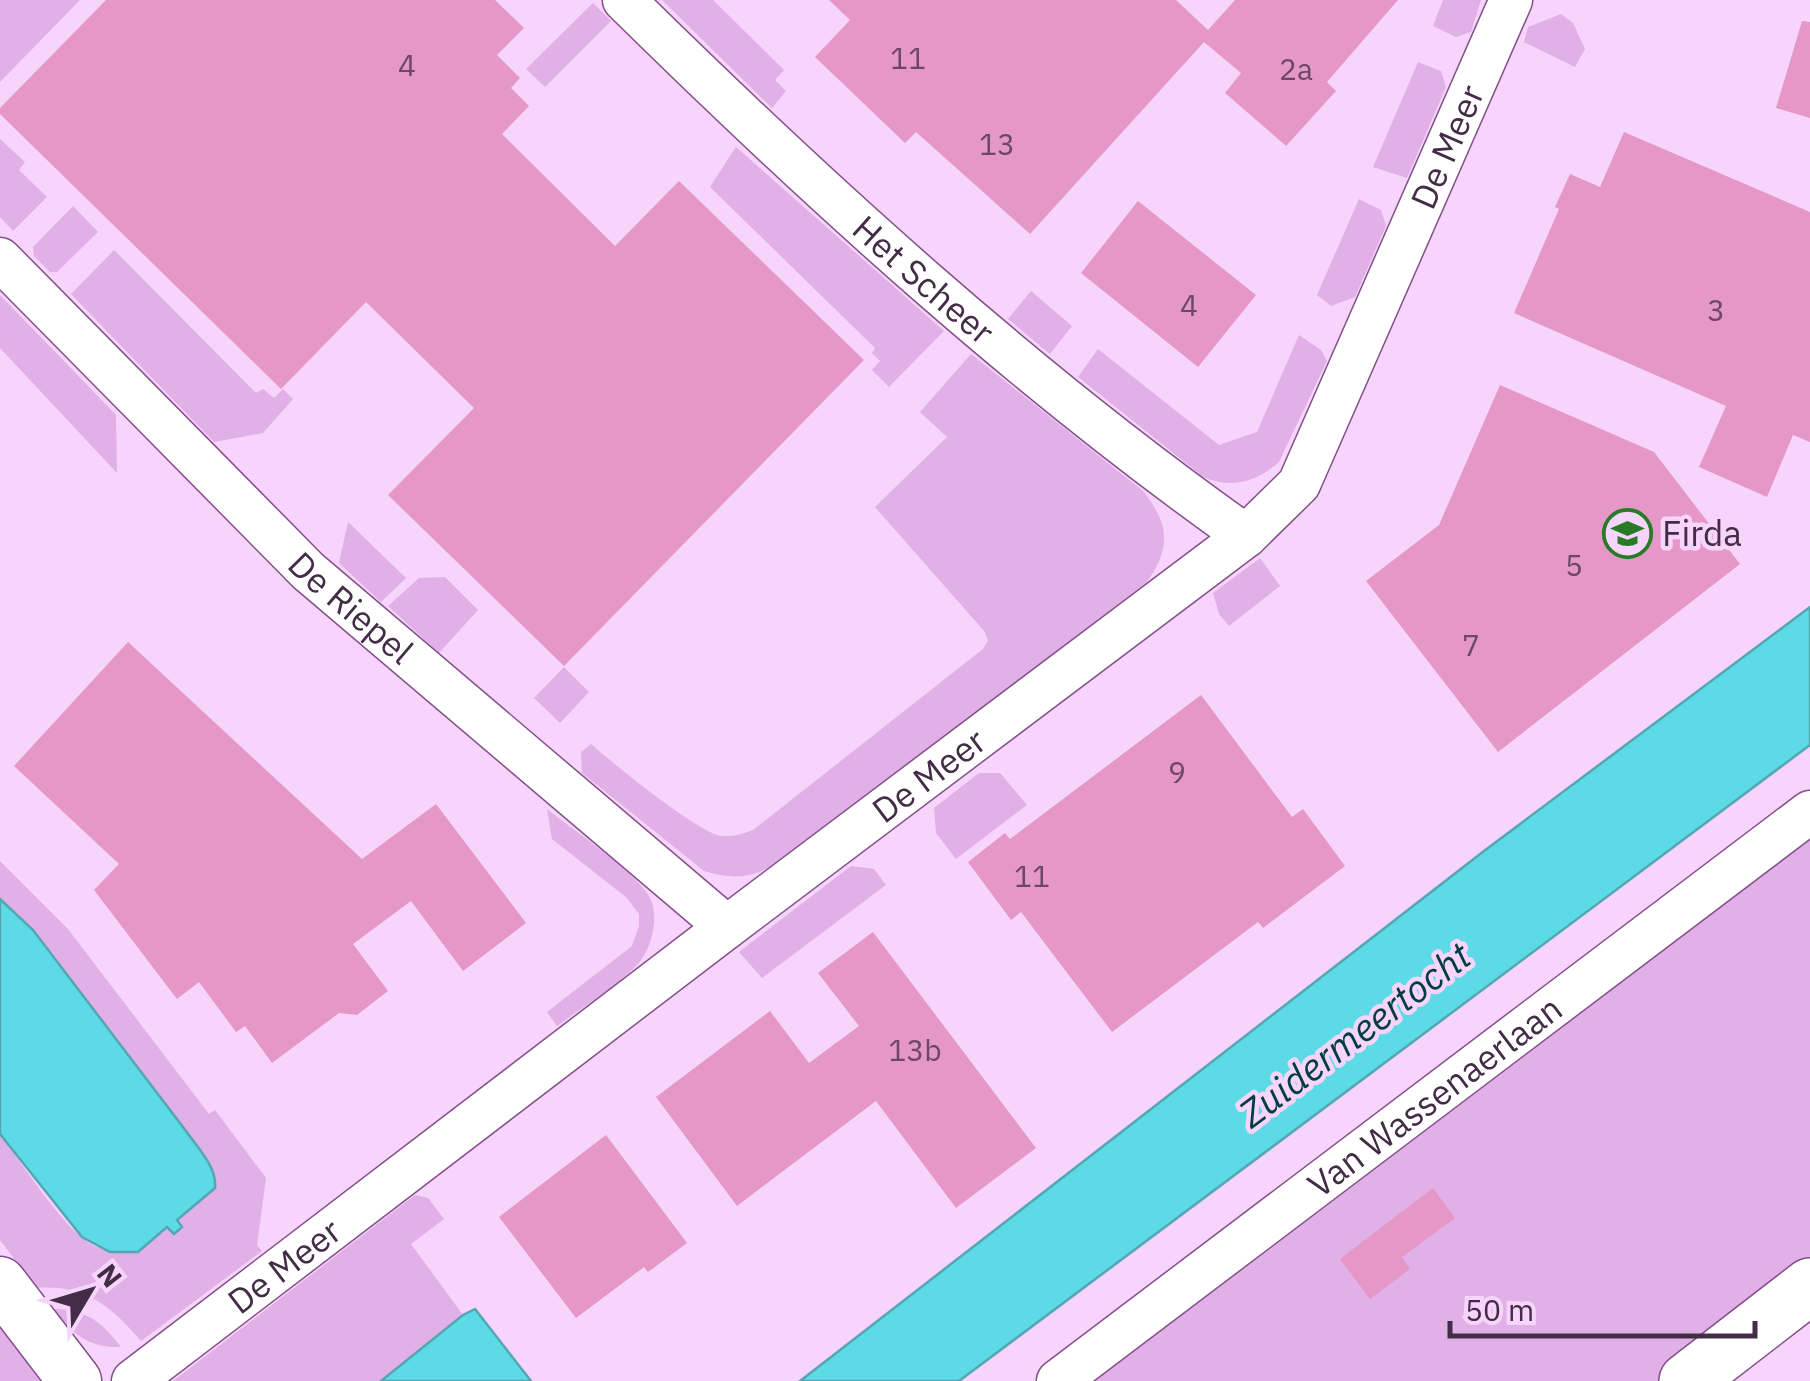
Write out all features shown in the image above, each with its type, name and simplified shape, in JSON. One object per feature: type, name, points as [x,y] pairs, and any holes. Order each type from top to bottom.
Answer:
[{"type":"main road","points":[[1686,1381],[1810,1286]]},
{"type":"main road","points":[[1739,1381],[1810,1326]]},
{"type":"street","name":"Het Scheer","points":[[624,0],[936,291],[1078,411],[1246,536]]},
{"type":"street","name":"De Meer","points":[[133,1381],[1246,536],[1299,484],[1511,0]]},
{"type":"street","name":"De Riepel","points":[[0,258],[308,571],[727,927]]},
{"type":"street","name":"Van Wassenaerlaan","points":[[1058,1381],[1810,812]]},
{"type":"street","points":[[0,1282],[75,1381]]},
{"type":"shaded area","points":[[0,0],[80,0],[0,82]]},
{"type":"shaded area","points":[[662,0],[713,0],[784,70],[775,80],[786,91],[772,108]]},
{"type":"shaded area","points":[[1443,0],[1481,0],[1471,32],[1456,37],[1433,26]]},
{"type":"shaded area","points":[[593,3],[611,21],[545,87],[526,69]]},
{"type":"shaded area","points":[[1561,14],[1573,23],[1585,49],[1575,67],[1524,42],[1528,27]]},
{"type":"shaded area","points":[[1418,62],[1441,71],[1446,87],[1407,178],[1373,167]]},
{"type":"shaded area","points":[[0,139],[25,162],[19,170],[47,197],[13,231],[0,217]]},
{"type":"shaded area","points":[[736,147],[944,331],[889,387],[872,370],[880,361],[872,353],[875,348],[710,187]]},
{"type":"shaded area","points":[[1359,199],[1381,210],[1386,226],[1355,297],[1331,306],[1317,295]]},
{"type":"shaded area","points":[[73,206],[98,232],[57,272],[50,272],[34,256],[33,247]]},
{"type":"shaded area","points":[[114,250],[256,393],[263,389],[274,398],[283,389],[293,399],[263,433],[214,442],[71,294]]},
{"type":"shaded area","points":[[1031,291],[1072,326],[1050,354],[1008,319]]},
{"type":"shaded area","points":[[0,295],[116,415],[117,473],[0,348]]},
{"type":"shaded area","points":[[1299,335],[1321,350],[1327,361],[1279,462],[1242,482],[1222,483],[1202,476],[1078,377],[1098,349],[1219,445],[1257,432]]},
{"type":"shaded area","points":[[971,354],[1143,491],[1158,514],[1164,535],[1155,569],[1147,582],[772,866],[739,876],[704,871],[582,773],[581,752],[591,744],[655,796],[710,832],[721,836],[741,834],[753,830],[983,649],[988,641],[985,632],[875,507],[947,437],[920,412]]},
{"type":"shaded area","points":[[348,522],[406,578],[381,602],[339,563]]},
{"type":"shaded area","points":[[1260,558],[1280,586],[1229,626],[1219,614],[1213,593]]},
{"type":"shaded area","points":[[445,577],[478,610],[439,653],[388,606],[419,578]]},
{"type":"shaded area","points":[[564,667],[589,692],[560,723],[534,698]]},
{"type":"shaded area","points":[[979,773],[1000,773],[1027,805],[956,859],[936,833],[934,808]]},
{"type":"shaded area","points":[[547,809],[634,878],[651,900],[654,916],[650,943],[637,965],[557,1026],[547,1012],[632,946],[639,914],[627,898],[552,839]]},
{"type":"shaded area","points":[[1810,840],[1810,1273],[1671,1381],[1090,1381]]},
{"type":"shaded area","points":[[0,861],[68,929],[209,1114],[215,1110],[266,1178],[257,1245],[262,1251],[141,1341],[96,1300],[69,1290],[36,1288],[0,1240],[0,1134],[68,1224],[91,1244],[108,1251],[138,1252],[168,1227],[174,1233],[182,1227],[177,1220],[215,1188],[186,1131],[33,930],[0,899]]},
{"type":"shaded area","points":[[851,866],[874,869],[886,885],[762,978],[739,952]]},
{"type":"shaded area","points":[[415,1195],[428,1198],[444,1219],[411,1244],[463,1315],[381,1381],[173,1381]]},
{"type":"shaded area","points":[[53,1309],[75,1311],[92,1319],[121,1347],[82,1338]]},
{"type":"shaded area","points":[[0,1321],[46,1381],[0,1381]]},
{"type":"water","name":"Zuidermeertocht","points":[[1810,607],[1810,745],[959,1381],[800,1381],[1484,851]]},
{"type":"water","points":[[0,899],[33,930],[210,1165],[215,1188],[177,1220],[182,1227],[174,1234],[167,1227],[138,1252],[110,1252],[82,1237],[0,1134]]},
{"type":"water","points":[[475,1309],[531,1381],[381,1381],[463,1315]]},
{"type":"building","points":[[106,0],[495,0],[524,28],[497,55],[520,78],[511,88],[529,106],[502,134],[615,246],[679,181],[864,360],[564,666],[388,495],[474,408],[366,302],[281,389],[0,114],[0,108]]},
{"type":"building","points":[[829,0],[1176,0],[1208,30],[1235,0],[1398,0],[1327,82],[1336,91],[1286,146],[1225,93],[1241,73],[1204,42],[1030,234],[916,132],[905,143],[815,57],[850,20]]},
{"type":"building","points":[[1802,21],[1810,22],[1810,118],[1776,108]]},
{"type":"building","points":[[1624,132],[1810,212],[1810,442],[1793,435],[1767,497],[1699,467],[1726,406],[1514,313],[1570,174],[1600,187]]},
{"type":"building","points":[[1138,201],[1256,295],[1198,367],[1081,273]]},
{"type":"building","points":[[1500,385],[1654,452],[1740,564],[1498,752],[1366,581],[1439,525]]},
{"type":"building","points":[[128,642],[362,859],[436,804],[526,923],[463,971],[411,901],[353,944],[388,991],[357,1015],[339,1013],[272,1063],[245,1026],[236,1032],[199,982],[177,999],[94,890],[119,864],[14,766]]},
{"type":"building","points":[[1201,695],[1292,817],[1303,809],[1345,866],[1263,928],[1258,922],[1112,1032],[1021,912],[1011,920],[968,862],[1005,833],[1010,839]]},
{"type":"building","points":[[873,932],[1036,1148],[956,1208],[876,1101],[737,1206],[656,1097],[770,1011],[809,1063],[859,1026],[818,973]]},
{"type":"building","points":[[606,1135],[687,1243],[648,1272],[644,1267],[576,1318],[499,1217]]},
{"type":"building","points":[[1433,1188],[1455,1218],[1402,1257],[1410,1269],[1370,1299],[1340,1259]]},
{"type":"place","name":"Firda","points":[[1627,533]]}]
